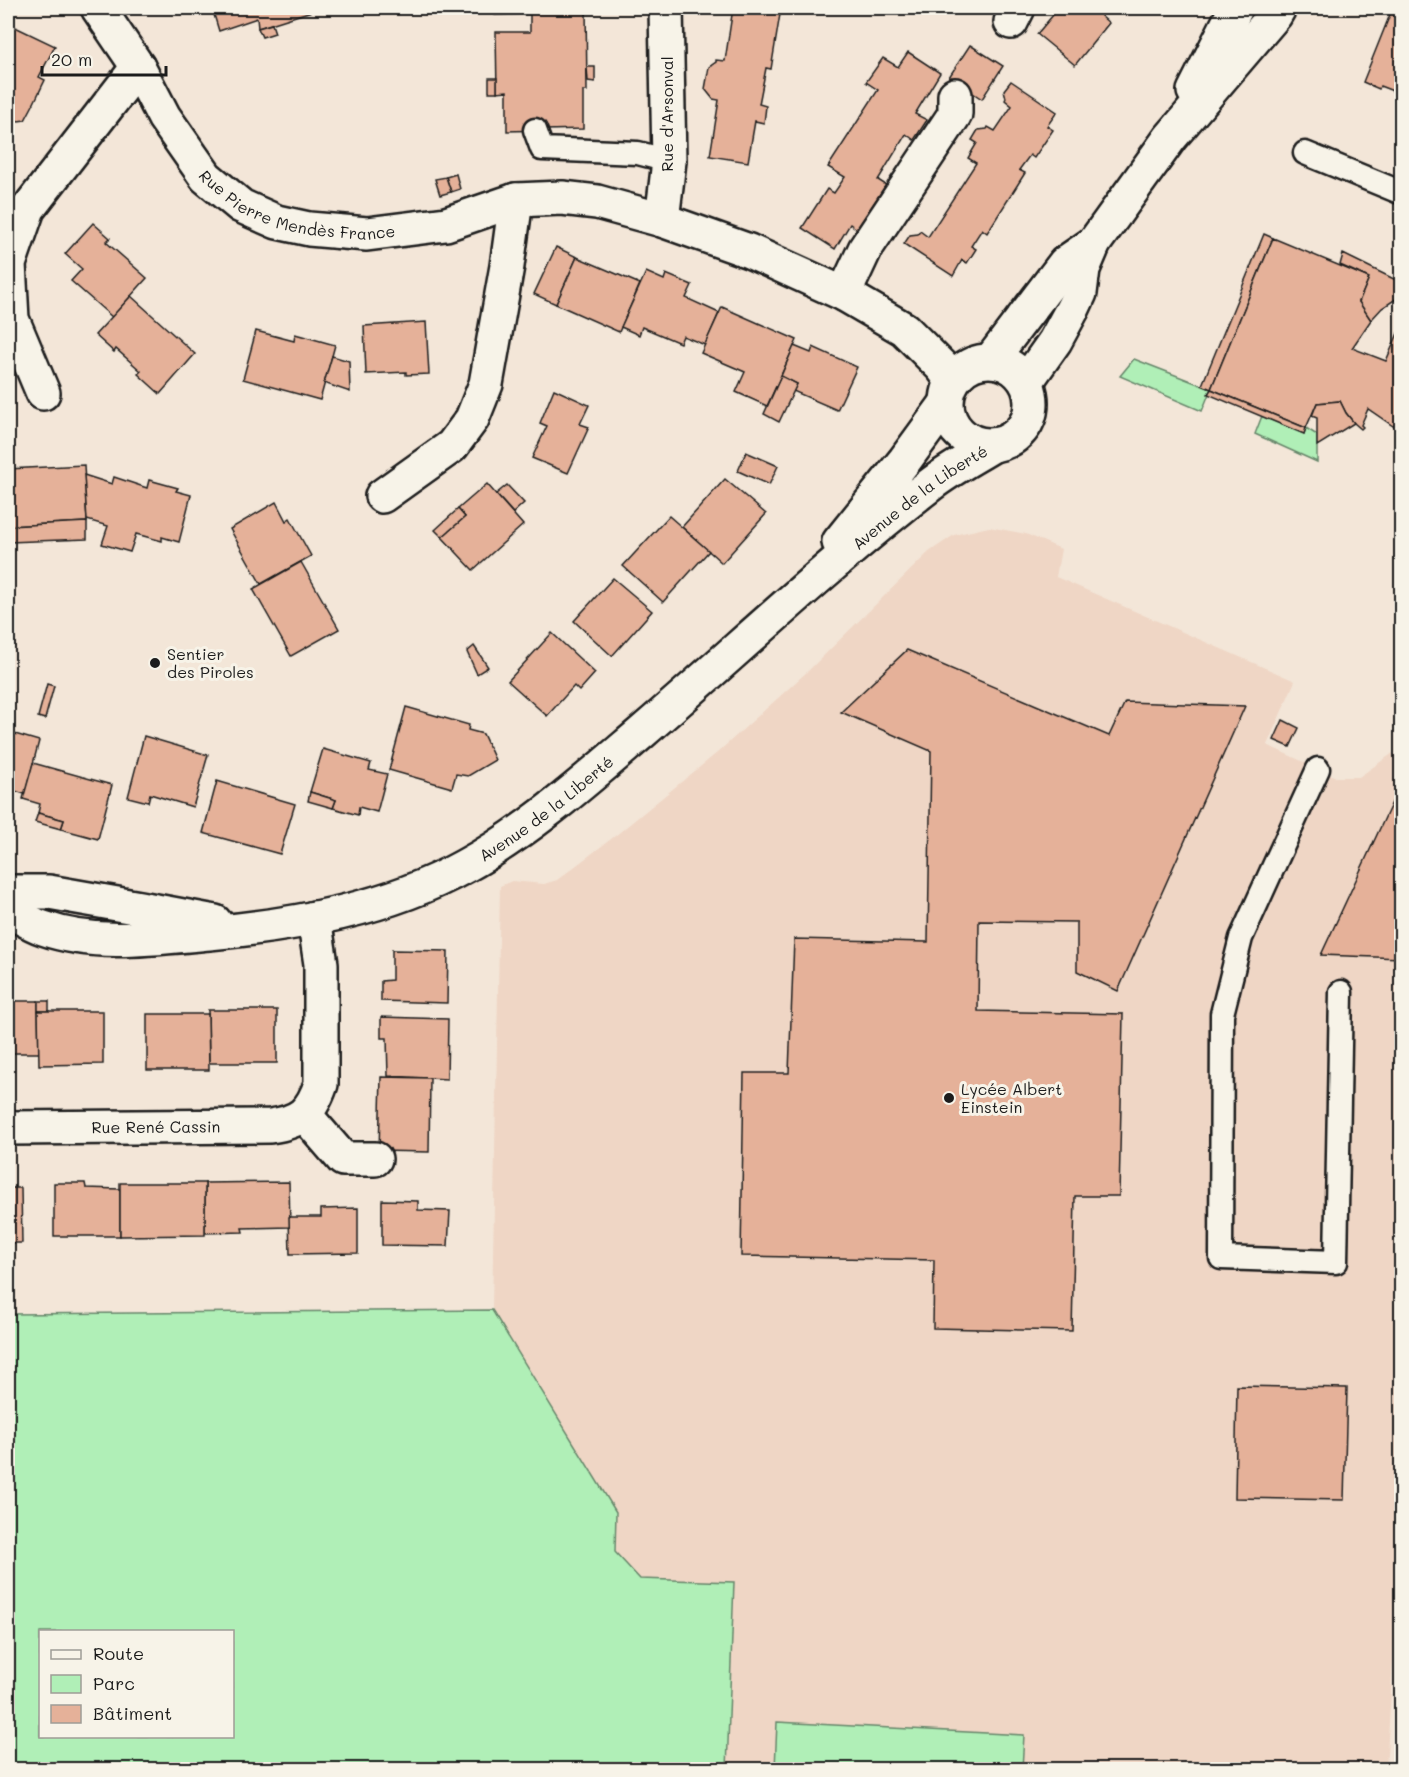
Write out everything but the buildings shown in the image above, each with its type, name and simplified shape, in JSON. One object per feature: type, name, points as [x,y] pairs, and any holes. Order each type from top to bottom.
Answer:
[{"type":"street","name":"Rue Pierre Mendès France","points":[[98,8],[138,67],[164,117],[206,177],[241,206],[276,222],[309,229],[367,234],[446,224],[516,200],[562,198],[597,202],[662,220],[749,251],[844,294],[904,329],[942,367],[949,392]]},
{"type":"street","name":"Rue d'Arsonval","points":[[662,220],[669,161],[666,8]]},
{"type":"street","points":[[1170,138],[1236,8]]},
{"type":"street","points":[[1026,382],[1055,341],[1073,308],[1080,292],[1083,269],[1094,243],[1170,138],[1279,8]]},
{"type":"street","points":[[43,393],[12,319],[9,264],[28,209],[138,67]]},
{"type":"street","points":[[844,294],[865,249],[955,114],[956,95]]},
{"type":"street","points":[[382,496],[452,446],[472,419],[486,384],[516,200]]},
{"type":"street","points":[[991,360],[1065,263],[1094,243]]},
{"type":"street","points":[[991,360],[1005,363],[1017,371],[1026,382],[1031,394],[1031,409],[1027,422],[1007,441],[993,445],[981,444],[960,435],[953,426],[948,415],[949,392],[959,371],[968,365],[991,360]]},
{"type":"street","name":"Avenue de la Liberté","points":[[793,598],[905,460],[949,392]]},
{"type":"street","name":"Avenue de la Liberté","points":[[8,910],[42,928],[80,938],[140,940],[249,929],[314,918],[410,891],[465,866],[538,819],[722,664],[793,598],[932,484],[993,445]]},
{"type":"street","name":"Avenue de la Liberté","points":[[8,892],[49,892],[249,929]]},
{"type":"street","points":[[314,918],[321,964],[321,1084],[315,1101],[304,1114],[343,1159],[375,1159]]},
{"type":"street","name":"Rue René Cassin","points":[[8,1128],[270,1126],[287,1124],[304,1114]]},
{"type":"lane","points":[[535,130],[542,149],[638,153],[669,161]]},
{"type":"lane","points":[[1305,153],[1401,193]]},
{"type":"lane","points":[[1318,769],[1241,938],[1222,1014],[1221,1258],[1336,1262],[1341,992]]},
{"type":"shaded area","name":"Lycée Albert Einstein","points":[[989,527],[1026,534],[1061,549],[1056,577],[1295,681],[1267,745],[1336,777],[1359,777],[1393,753],[1401,762],[1402,1525],[1386,1769],[727,1769],[734,1582],[640,1580],[615,1552],[616,1512],[492,1310],[500,886],[512,881],[544,884],[557,880],[717,753],[808,671],[929,552],[954,535]]},
{"type":"green space","points":[[1134,359],[1211,389],[1202,411],[1120,376]]},
{"type":"green space","points":[[1262,416],[1304,434],[1306,428],[1317,435],[1317,462],[1255,434]]},
{"type":"green space","points":[[492,1310],[616,1512],[615,1552],[640,1579],[734,1582],[727,1769],[8,1769],[8,1314]]},
{"type":"green space","points":[[777,1722],[1024,1735],[1022,1769],[775,1769]]},
{"type":"place","name":"Sentier des Piroles","points":[[155,663]]},
{"type":"place","name":"Lycée Albert Einstein","points":[[949,1098]]}]
